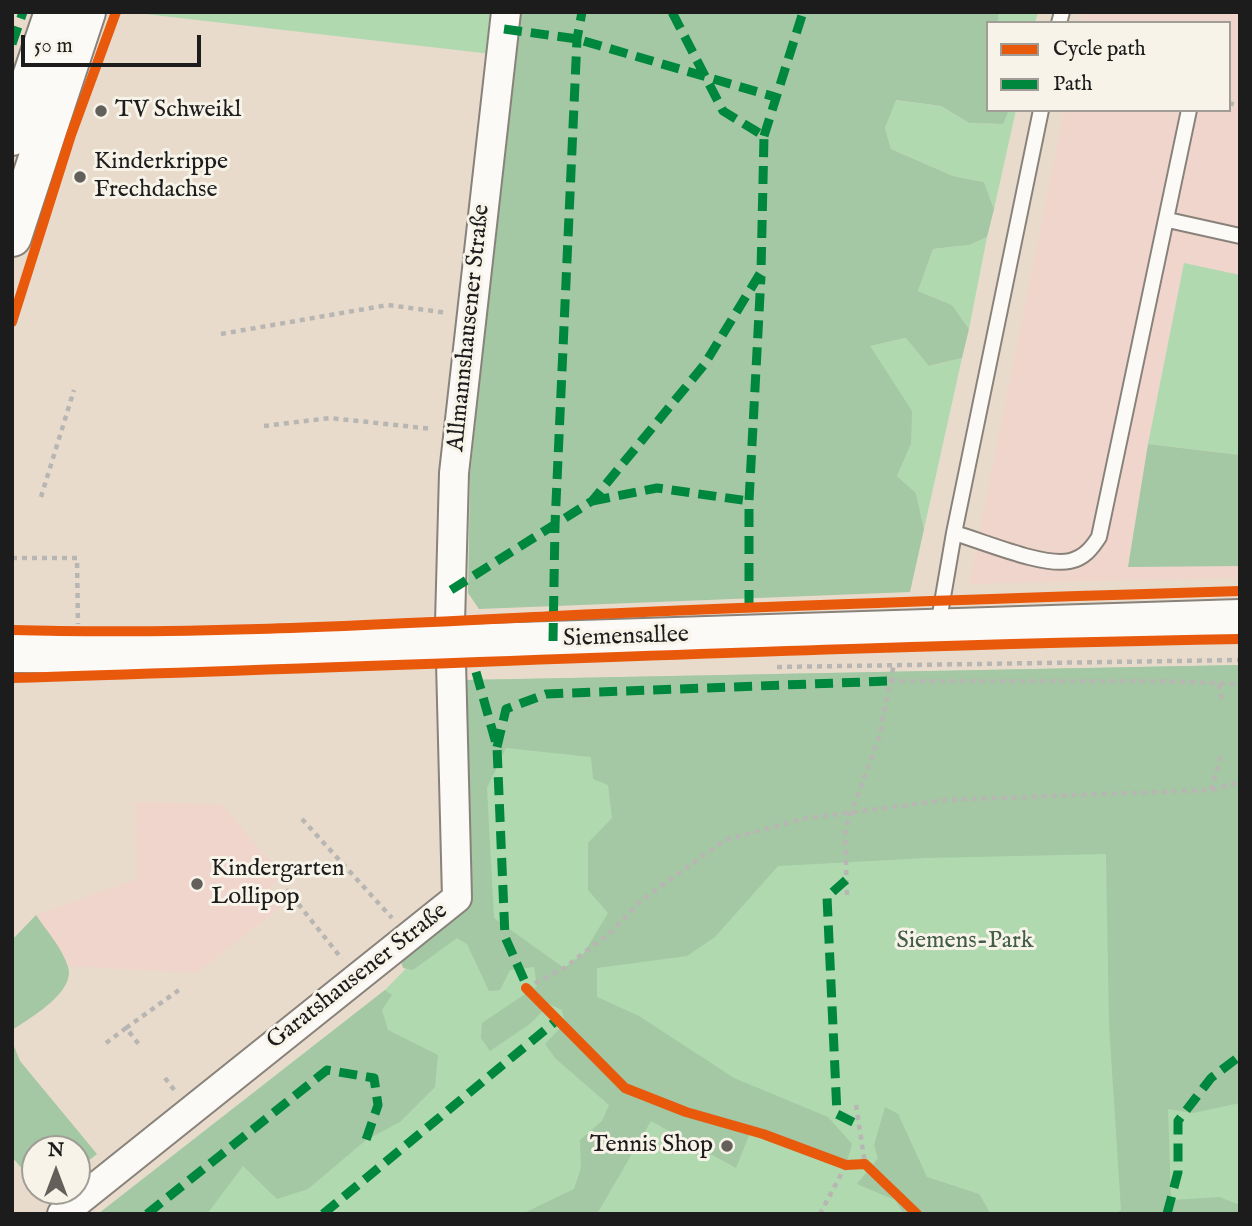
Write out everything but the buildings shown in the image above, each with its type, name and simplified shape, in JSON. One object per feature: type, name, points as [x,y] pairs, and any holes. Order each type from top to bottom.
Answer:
[{"type":"main road","points":[[12,136],[54,12]]},
{"type":"main road","points":[[12,237],[86,12]]},
{"type":"main road","name":"Siemensallee","points":[[12,653],[142,654],[938,626],[1240,619]]},
{"type":"street","name":"Allmannshausener Straße","points":[[451,645],[454,473],[506,12]]},
{"type":"street","name":"Garatshausener Straße","points":[[62,1214],[356,976],[457,898],[451,645]]},
{"type":"lane","points":[[938,626],[954,533],[1041,112]]},
{"type":"lane","points":[[954,533],[1046,560],[1070,561],[1089,552],[1099,537],[1168,220],[1189,112]]},
{"type":"lane","points":[[1168,220],[1240,236]]},
{"type":"path","points":[[221,334],[388,305],[472,316]]},
{"type":"path","points":[[41,497],[74,390]]},
{"type":"path","points":[[264,426],[330,418],[459,432]]},
{"type":"path","points":[[12,558],[77,558],[78,632]]},
{"type":"path","points":[[847,895],[845,830],[879,737],[894,656]]},
{"type":"path","points":[[768,668],[1240,660]]},
{"type":"path","points":[[890,681],[1240,684]]},
{"type":"path","points":[[1219,684],[1222,703]]},
{"type":"path","points":[[1212,790],[1222,751]]},
{"type":"path","points":[[526,988],[564,968],[610,933],[642,900],[726,840],[802,819],[945,800],[1212,790],[1240,782]]},
{"type":"path","points":[[302,819],[409,937]]},
{"type":"path","points":[[278,900],[288,891],[356,976]]},
{"type":"path","points":[[299,920],[306,915]]},
{"type":"path","points":[[106,1043],[179,990]]},
{"type":"path","points":[[126,1028],[141,1047]]},
{"type":"path","points":[[856,1105],[865,1164]]},
{"type":"path","points":[[820,1214],[846,1165]]},
{"type":"shaded area","points":[[1083,12],[1240,12],[1240,578],[969,584],[1064,112],[1231,112],[1231,21],[1081,21]]},
{"type":"shaded area","name":"Kindergarten Lollipop","points":[[135,802],[221,804],[283,876],[268,888],[282,906],[197,973],[68,966],[36,915],[137,879]]},
{"type":"green space","points":[[128,12],[495,12],[491,54]]},
{"type":"green space","points":[[518,12],[998,12],[998,21],[986,21],[986,112],[1008,112],[1003,124],[969,123],[941,106],[896,100],[885,128],[891,149],[953,176],[984,182],[994,209],[987,237],[969,245],[933,249],[918,291],[952,305],[969,329],[962,358],[929,366],[906,338],[870,346],[912,411],[911,444],[897,476],[916,493],[924,529],[910,592],[479,609],[468,593],[470,475]]},
{"type":"green space","points":[[998,12],[1038,12],[1036,21],[998,21]]},
{"type":"green space","points":[[895,100],[941,106],[969,123],[1002,124],[1008,112],[1016,112],[994,209],[984,182],[953,176],[891,149],[885,128]]},
{"type":"green space","points":[[987,237],[969,329],[952,305],[918,291],[933,249],[969,245]]},
{"type":"green space","points":[[1184,263],[1240,275],[1240,455],[1148,444]]},
{"type":"green space","points":[[907,338],[930,366],[962,358],[924,529],[916,493],[897,476],[911,444],[869,346]]},
{"type":"green space","points":[[1148,444],[1240,455],[1240,566],[1128,567]]},
{"type":"green space","name":"Siemens-Park","points":[[1240,665],[1240,1214],[98,1214],[385,990],[467,906],[466,680]]},
{"type":"green space","points":[[1240,665],[1240,1103],[1193,1113],[1168,1109],[1171,1200],[1219,1197],[1240,1205],[1240,1214],[1116,1214],[1121,1210],[1109,1024],[1106,854],[927,858],[778,866],[715,937],[687,956],[597,968],[597,997],[639,1016],[734,1078],[828,1117],[852,1144],[846,1165],[751,1130],[736,1168],[651,1121],[597,1214],[522,1214],[574,1189],[581,1168],[580,1140],[602,1121],[609,1105],[555,1058],[545,1044],[565,1023],[562,1010],[549,1004],[531,1023],[490,1051],[481,1038],[482,1023],[537,986],[534,967],[510,970],[500,990],[489,991],[467,944],[457,938],[413,970],[403,968],[401,962],[456,916],[467,897],[466,680]],"holes":[[[506,748],[591,757],[593,779],[608,785],[612,818],[588,843],[588,890],[608,913],[584,953],[564,968],[494,918],[487,788]]]},
{"type":"green space","points":[[36,915],[62,953],[69,976],[65,986],[49,1004],[12,1030],[12,940]]},
{"type":"green space","points":[[385,990],[392,995],[382,1010],[388,1030],[438,1055],[435,1087],[400,1122],[366,1140],[308,1189],[277,1199],[243,1166],[207,1214],[98,1214]]},
{"type":"green space","points":[[12,1041],[20,1061],[81,1135],[21,1135],[21,1168],[12,1157]]},
{"type":"green space","points":[[885,1107],[898,1114],[927,1177],[979,1194],[991,1214],[904,1214],[895,1200],[857,1184],[878,1158],[874,1145]]},
{"type":"green space","points":[[91,1147],[97,1154],[91,1159]]},
{"type":"marked path","points":[[12,44],[23,12]]},
{"type":"marked path","points":[[553,641],[555,525],[577,39],[582,12]]},
{"type":"marked path","points":[[451,590],[592,501],[704,365],[761,272],[764,136],[723,111],[672,12]]},
{"type":"marked path","points":[[764,136],[803,12]]},
{"type":"marked path","points":[[504,29],[577,39],[775,97]]},
{"type":"marked path","points":[[749,608],[749,501],[761,276]]},
{"type":"marked path","points":[[592,501],[657,488],[749,501]]},
{"type":"marked path","points":[[476,672],[497,747],[505,937],[529,991]]},
{"type":"marked path","points":[[497,747],[506,709],[546,694],[890,681]]},
{"type":"marked path","points":[[846,880],[827,897],[837,1114],[857,1124]]},
{"type":"marked path","points":[[323,1214],[557,1020]]},
{"type":"marked path","points":[[1167,1214],[1178,1172],[1178,1121],[1211,1078],[1240,1056]]},
{"type":"marked path","points":[[147,1214],[327,1070],[374,1078],[378,1105],[366,1140]]},
{"type":"cycle path","points":[[12,322],[71,135],[116,12]]},
{"type":"cycle path","points":[[12,630],[284,628],[812,605],[1240,591]]},
{"type":"cycle path","points":[[12,678],[933,646],[1240,639]]},
{"type":"cycle path","points":[[526,988],[625,1088],[686,1112],[763,1134],[846,1165],[865,1164],[917,1214]]},
{"type":"place","name":"TV Schweikl","points":[[101,111]]},
{"type":"place","name":"Kinderkrippe Frechdachse","points":[[80,177]]},
{"type":"place","name":"Kindergarten Lollipop","points":[[197,884]]},
{"type":"place","name":"Tennis Shop","points":[[727,1146]]}]
